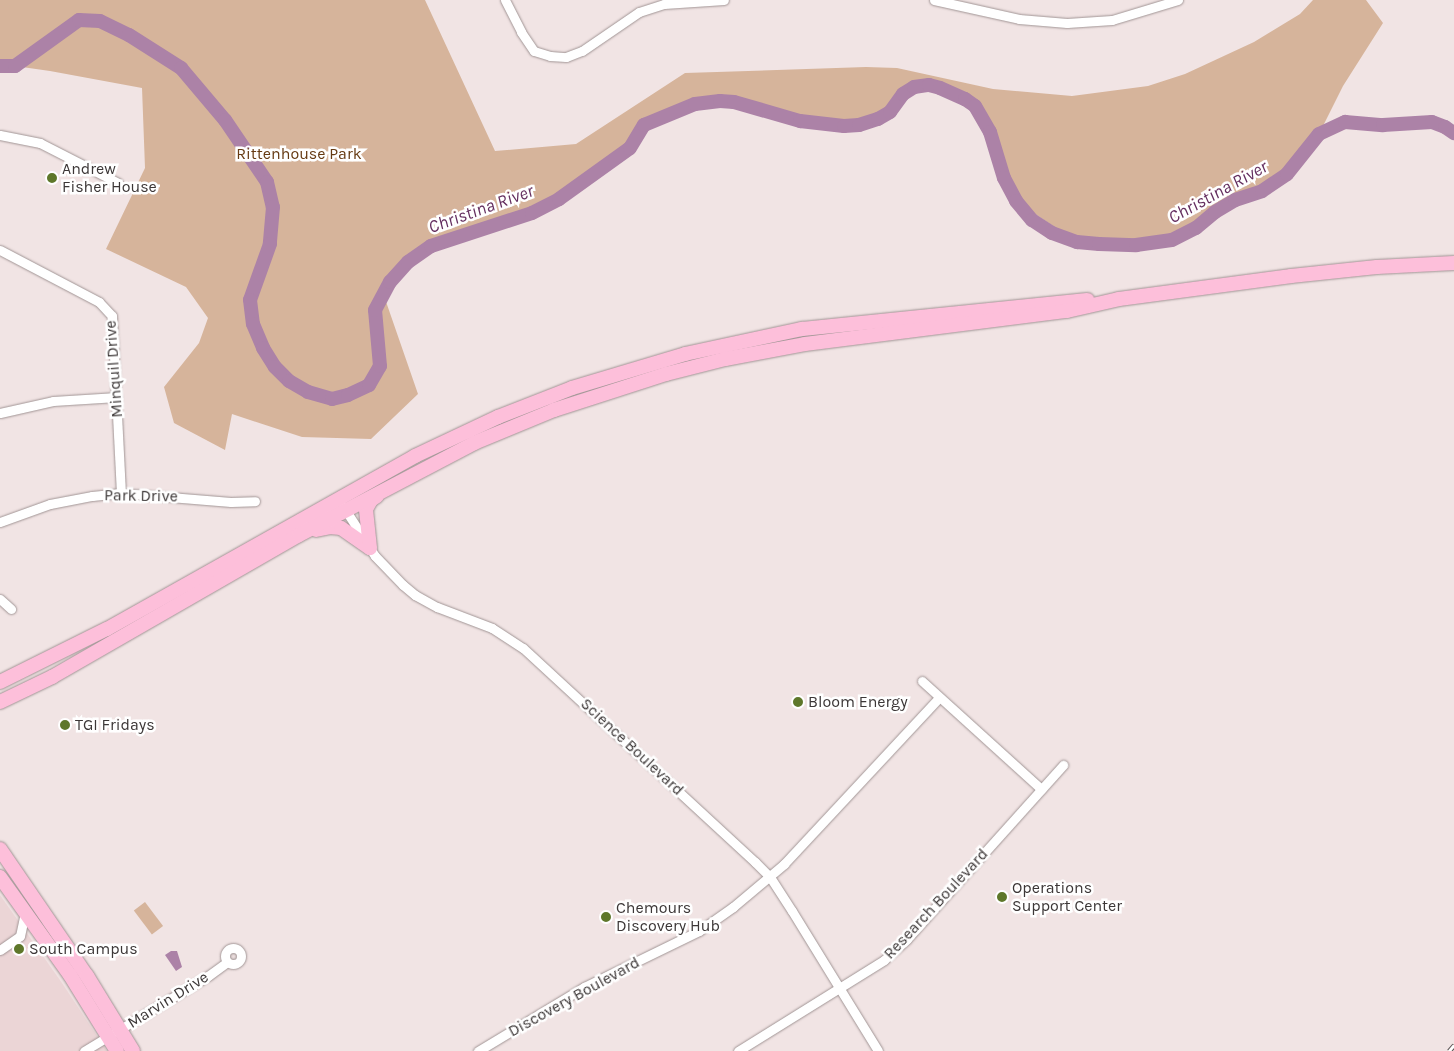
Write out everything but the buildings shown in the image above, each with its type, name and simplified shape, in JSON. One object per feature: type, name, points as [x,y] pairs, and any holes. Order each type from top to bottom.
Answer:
[{"type":"main road","points":[[0,703],[226,579],[299,535],[396,482],[474,443],[516,425],[593,397],[678,370],[805,344],[1067,310],[1119,299],[1291,276],[1377,267],[1454,264]]},
{"type":"main road","points":[[0,682],[107,629],[338,497],[415,456],[505,414],[605,377],[685,354],[756,338],[820,327],[1065,300],[1119,299]]},
{"type":"main road","points":[[370,548],[366,510],[372,500],[396,482]]},
{"type":"main road","points":[[299,535],[319,529],[342,528],[370,548]]},
{"type":"main road","points":[[0,849],[76,959],[114,1033],[117,1051]]},
{"type":"main road","points":[[0,877],[114,1033],[133,1051]]},
{"type":"street","points":[[505,0],[521,32],[534,51],[566,57],[582,51],[639,12],[664,4],[724,0]]},
{"type":"street","points":[[934,0],[1019,19],[1067,23],[1112,20],[1178,0]]},
{"type":"street","points":[[0,135],[40,143],[118,183]]},
{"type":"street","name":"Minquil Drive","points":[[0,250],[99,302],[110,310],[114,328],[121,493]]},
{"type":"street","points":[[0,413],[53,401],[117,397]]},
{"type":"street","name":"Park Drive","points":[[0,522],[50,504],[121,493],[231,502],[255,501]]},
{"type":"street","name":"Science Boulevard","points":[[338,497],[370,548],[390,573],[415,595],[450,613],[492,628],[523,648],[714,823],[770,877],[878,1051]]},
{"type":"street","points":[[0,599],[11,609]]},
{"type":"street","points":[[922,682],[1041,789]]},
{"type":"street","name":"Discovery Boulevard","points":[[478,1051],[584,987],[699,931],[722,916],[770,877],[940,698]]},
{"type":"street","name":"Research Boulevard","points":[[738,1051],[872,969],[897,948],[1064,765]]},
{"type":"street","points":[[0,950],[17,939],[22,932],[25,912]]},
{"type":"street","name":"Marvin Drive","points":[[84,1051],[208,976],[227,962]]},
{"type":"shaded area","name":"South Campus","points":[[0,895],[62,983],[107,1051],[0,1051]]},
{"type":"shaded area","points":[[171,951],[177,951],[182,967],[176,971],[165,955]]},
{"type":"green space","name":"Rittenhouse Park","points":[[0,0],[425,0],[495,151],[576,144],[685,73],[866,67],[897,68],[993,89],[1072,96],[1148,86],[1185,74],[1254,42],[1300,14],[1313,0],[1366,0],[1383,23],[1343,86],[1319,134],[1287,174],[1262,191],[1235,200],[1172,240],[1077,242],[1016,201],[1004,178],[990,132],[975,106],[965,99],[929,85],[908,90],[890,112],[878,119],[859,125],[844,126],[800,121],[734,102],[720,101],[685,108],[644,125],[630,148],[559,199],[532,213],[431,246],[408,262],[399,271],[383,293],[418,394],[371,439],[302,437],[232,414],[225,450],[174,423],[164,387],[199,343],[208,318],[186,287],[106,249],[145,168],[142,88],[50,71],[0,66]]},
{"type":"green space","points":[[145,902],[163,926],[152,934],[134,910]]},
{"type":"waterway","name":"Christina River","points":[[0,66],[15,66],[79,20],[100,21],[129,35],[181,68],[225,120],[267,182],[273,207],[270,244],[250,300],[253,324],[263,348],[275,367],[289,381],[308,392],[332,399],[348,395],[369,385],[380,366],[375,310],[390,282],[408,262],[431,246],[532,213],[559,199],[630,148],[644,125],[695,104],[720,101],[734,102],[800,121],[844,126],[859,125],[878,119],[890,112],[903,94],[914,87],[929,85],[940,88],[965,99],[975,106],[990,132],[1004,178],[1016,201],[1032,220],[1052,233],[1077,242],[1099,244],[1136,245],[1172,240],[1196,228],[1215,212],[1235,200],[1262,191],[1287,174],[1319,134],[1345,122],[1383,125],[1432,122],[1454,133]]},
{"type":"railway","points":[[1449,1051],[1454,1045]]},
{"type":"place","name":"Andrew Fisher House","points":[[52,178]]},
{"type":"place","name":"Bloom Energy","points":[[798,702]]},
{"type":"place","name":"TGI Fridays","points":[[65,725]]},
{"type":"place","name":"Operations Support Center","points":[[1002,897]]},
{"type":"place","name":"Chemours Discovery Hub","points":[[606,917]]},
{"type":"place","name":"South Campus","points":[[19,949]]}]
